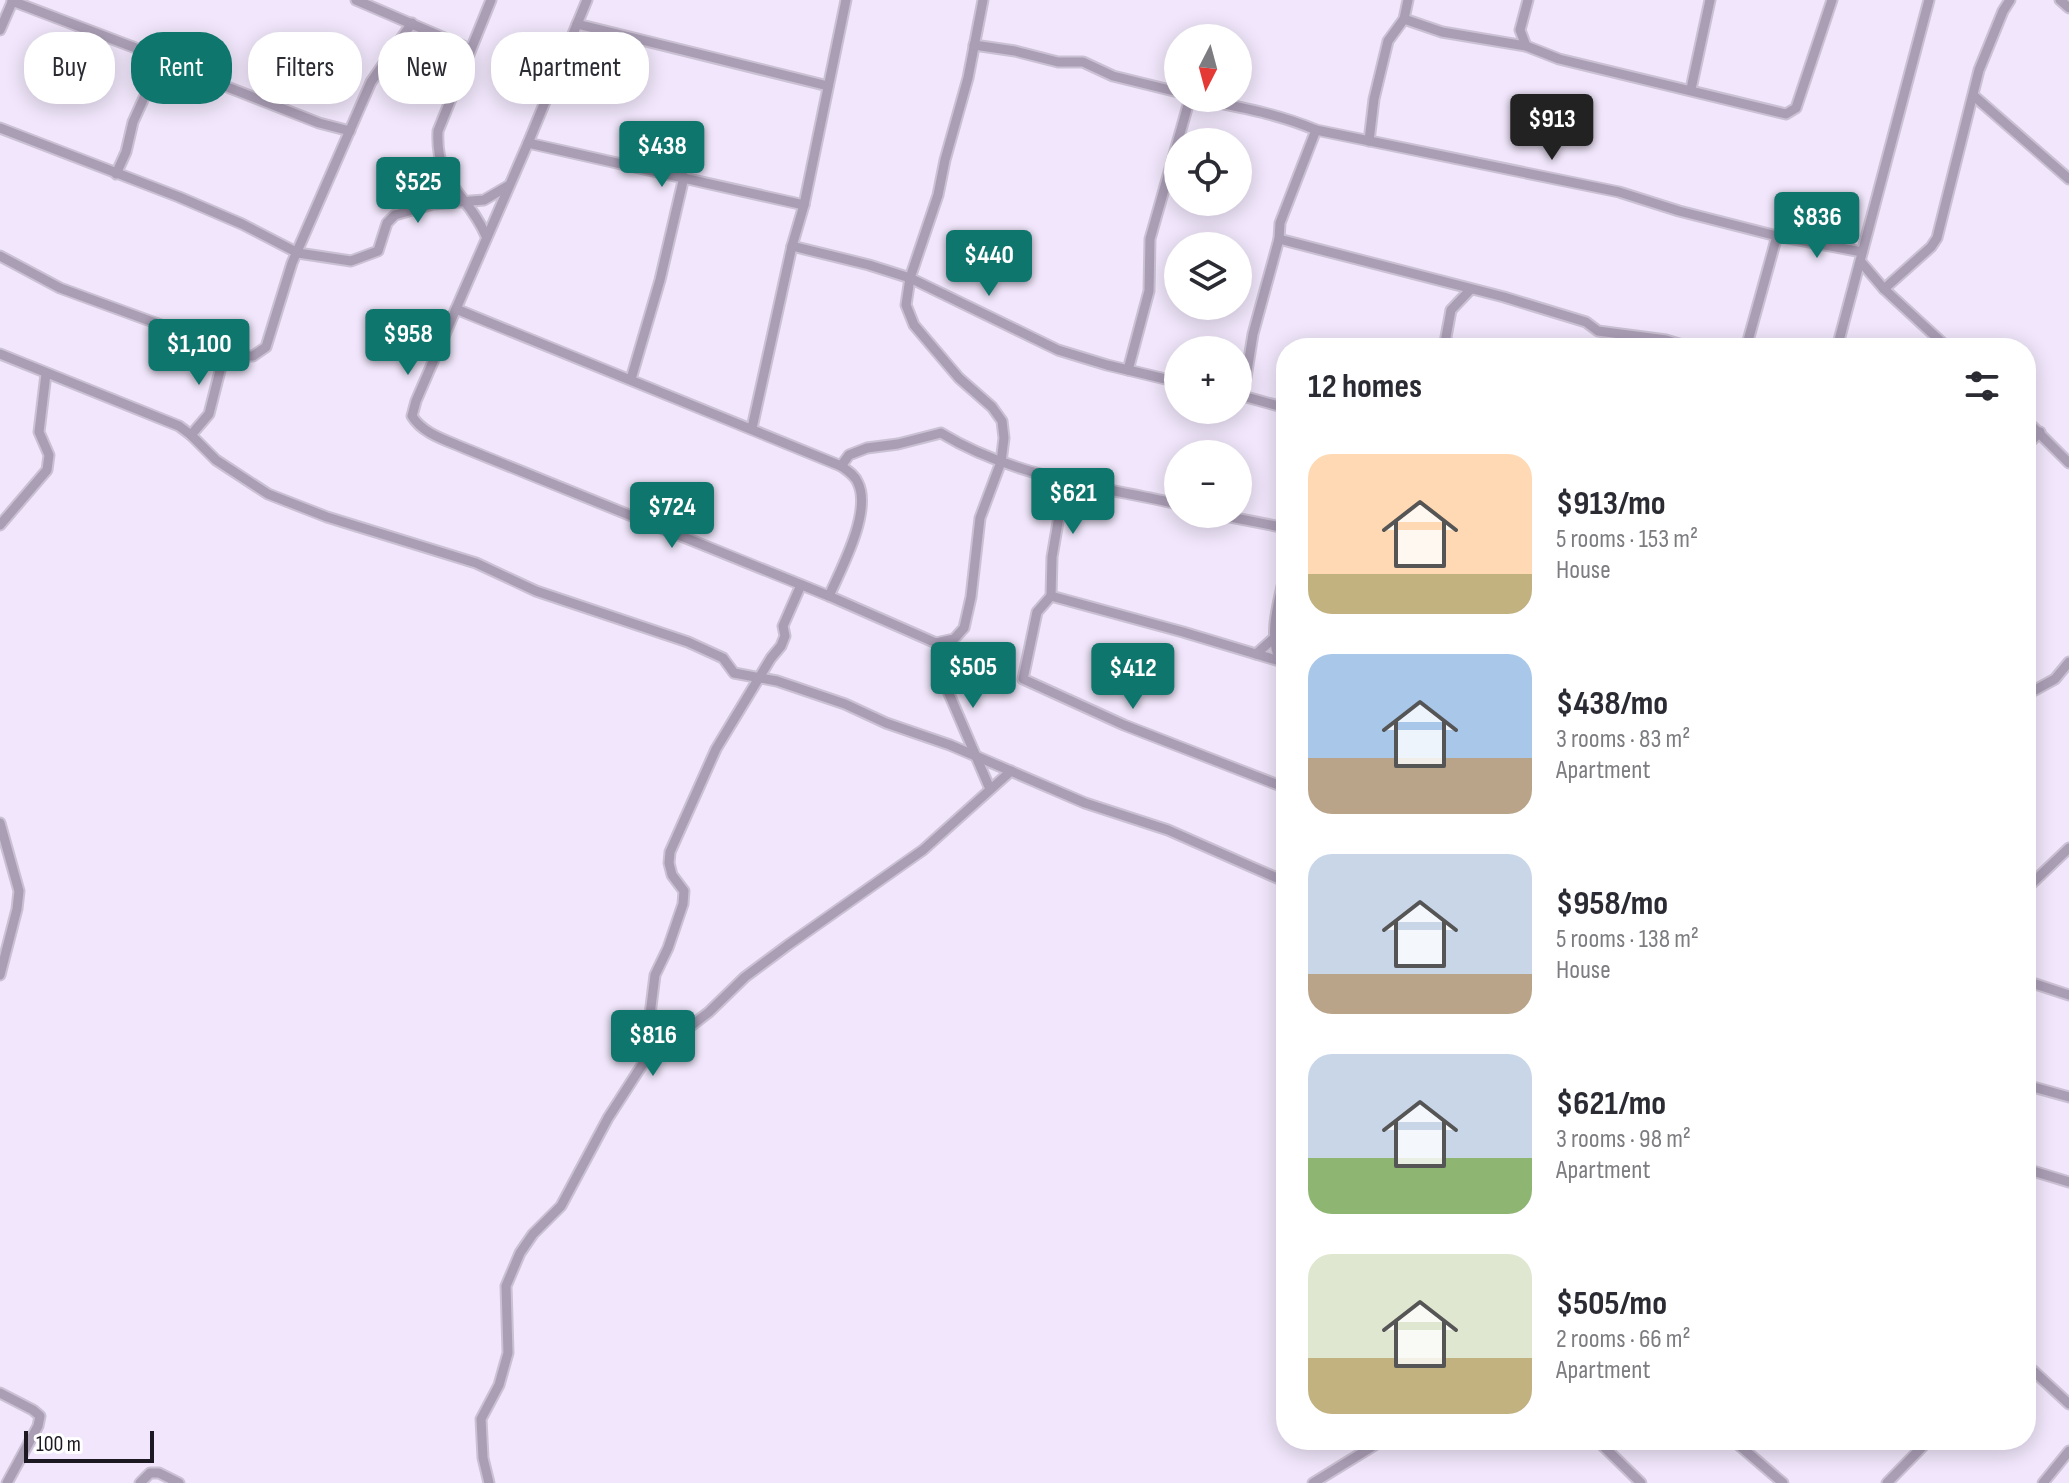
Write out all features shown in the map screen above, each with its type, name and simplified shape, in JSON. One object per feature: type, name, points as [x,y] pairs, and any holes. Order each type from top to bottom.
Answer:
[{"type":"street","points":[[0,30],[12,0],[131,46]]},
{"type":"street","points":[[356,0],[432,32]]},
{"type":"street","points":[[475,37],[491,0]]},
{"type":"street","points":[[587,0],[412,416],[418,425],[464,448],[829,596],[936,643],[947,660]]},
{"type":"street","points":[[752,428],[804,205],[846,0]]},
{"type":"street","points":[[983,0],[938,195],[910,278],[906,305],[914,325],[959,378],[1002,421],[1004,438],[1001,462],[980,518],[971,597],[964,628],[954,639],[943,677],[990,789]]},
{"type":"street","points":[[1369,141],[1374,99],[1388,41],[1404,19],[1408,0]]},
{"type":"street","points":[[1526,46],[1520,30],[1528,0]]},
{"type":"street","points":[[1691,89],[1710,0]]},
{"type":"street","points":[[1404,19],[1442,32],[1526,46],[1559,59],[1691,89],[1779,114],[1796,108],[1832,0]]},
{"type":"street","points":[[1840,338],[1929,0]]},
{"type":"street","points":[[1884,289],[1937,238],[1988,46],[2010,0]]},
{"type":"street","points":[[2060,0],[2069,8]]},
{"type":"street","points":[[0,256],[60,288],[236,356],[253,356],[266,347],[284,285],[304,234],[376,73],[412,23]]},
{"type":"street","points":[[577,24],[828,86]]},
{"type":"street","points":[[974,45],[1058,62],[1083,62],[1113,76],[1164,89]]},
{"type":"street","points":[[232,89],[319,123],[350,131]]},
{"type":"street","points":[[1974,96],[2069,179]]},
{"type":"street","points":[[116,174],[141,104]]},
{"type":"street","points":[[449,104],[438,131],[437,149],[444,173],[486,236]]},
{"type":"street","points":[[1252,108],[1283,116],[1316,130],[1619,192],[1679,211],[1861,257],[1884,289],[1937,338]]},
{"type":"street","points":[[1128,370],[1149,291],[1150,239],[1188,112]]},
{"type":"street","points":[[0,128],[179,197],[298,253],[340,262],[359,260],[378,251],[387,223],[395,215],[433,204],[484,200],[508,186]]},
{"type":"street","points":[[1252,339],[1279,239],[1280,223],[1316,130]]},
{"type":"street","points":[[528,143],[804,205]]},
{"type":"street","points":[[631,379],[660,280],[684,177]]},
{"type":"street","points":[[282,244],[296,241],[304,234]]},
{"type":"street","points":[[1749,338],[1777,236]]},
{"type":"street","points":[[1279,239],[1570,316],[1598,331],[1651,338]]},
{"type":"street","points":[[792,246],[910,278],[1058,350],[1164,379]]},
{"type":"street","points":[[1446,338],[1451,310],[1470,290]]},
{"type":"street","points":[[456,309],[841,466],[858,481],[862,494],[859,519],[829,596]]},
{"type":"street","points":[[191,435],[209,414],[225,351]]},
{"type":"street","points":[[0,354],[179,426],[216,460],[268,494],[327,517],[476,563],[536,591],[688,642],[723,658],[734,673],[759,677],[845,704],[1085,803],[1168,830],[1276,878]]},
{"type":"street","points":[[0,525],[47,470],[49,455],[39,432],[46,374]]},
{"type":"street","points":[[1252,399],[1276,405]]},
{"type":"street","points":[[2036,429],[2069,463]]},
{"type":"street","points":[[2036,436],[2040,432]]},
{"type":"street","points":[[841,466],[849,455],[867,448],[941,433],[969,450],[1062,482],[1164,501]]},
{"type":"street","points":[[1062,482],[1052,557],[1051,596],[1037,612],[1023,679],[1100,715],[1276,784]]},
{"type":"street","points":[[1252,521],[1276,526]]},
{"type":"street","points":[[644,1062],[655,975],[683,904],[684,891],[672,875],[670,852],[716,749],[781,646],[785,636],[783,626],[801,585]]},
{"type":"street","points":[[1051,596],[1276,660]]},
{"type":"street","points":[[1276,626],[1276,652]]},
{"type":"street","points":[[1256,654],[1274,638]]},
{"type":"street","points":[[936,643],[954,639]]},
{"type":"street","points":[[2036,689],[2055,679],[2069,662]]},
{"type":"street","points":[[489,1483],[483,1458],[481,1419],[499,1385],[508,1353],[506,1286],[520,1253],[533,1234],[561,1206],[608,1118],[644,1062],[709,1012],[745,977],[923,850],[1011,771]]},
{"type":"street","points":[[0,823],[19,891],[0,975]]},
{"type":"street","points":[[2036,879],[2069,848]]},
{"type":"street","points":[[2036,984],[2069,995]]},
{"type":"street","points":[[2036,1088],[2069,1097]]},
{"type":"street","points":[[2036,1172],[2069,1182]]},
{"type":"street","points":[[2036,1373],[2069,1404]]},
{"type":"street","points":[[0,1393],[40,1416],[38,1426],[7,1483]]},
{"type":"street","points":[[1313,1483],[1367,1450]]},
{"type":"street","points":[[1607,1450],[1641,1483]]},
{"type":"street","points":[[1745,1450],[1783,1483]]},
{"type":"street","points":[[1887,1483],[1919,1450]]},
{"type":"street","points":[[2043,1483],[2069,1451]]},
{"type":"street","points":[[140,1483],[150,1473],[159,1473],[179,1483]]}]
